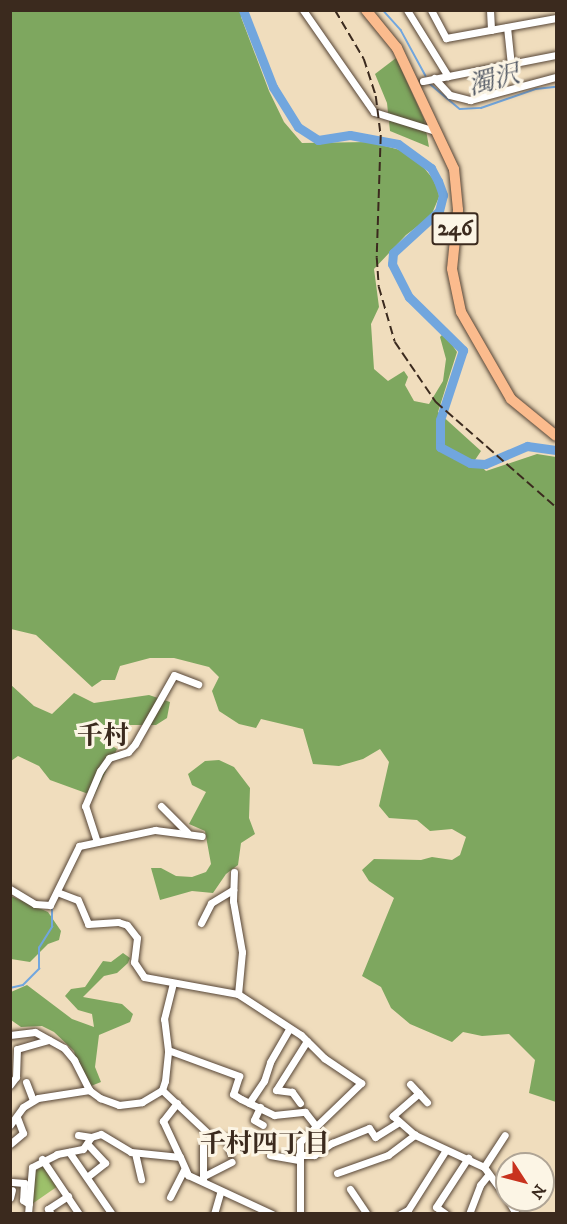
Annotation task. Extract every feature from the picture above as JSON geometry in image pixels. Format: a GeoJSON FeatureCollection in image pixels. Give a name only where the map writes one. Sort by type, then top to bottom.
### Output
{"type":"FeatureCollection","features":[{"type":"Feature","properties":{"kind":"highway","name":"246"},"geometry":{"type":"LineString","coordinates":[[366,10],[397,48],[454,169],[458,190],[452,269],[458,304],[511,399],[556,436]]}},
{"type":"Feature","properties":{"kind":"street"},"geometry":{"type":"LineString","coordinates":[[303,10],[374,112],[435,130]]}},
{"type":"Feature","properties":{"kind":"street"},"geometry":{"type":"LineString","coordinates":[[407,10],[448,76]]}},
{"type":"Feature","properties":{"kind":"street"},"geometry":{"type":"LineString","coordinates":[[431,10],[446,38],[556,18]]}},
{"type":"Feature","properties":{"kind":"street"},"geometry":{"type":"LineString","coordinates":[[490,10],[491,30]]}},
{"type":"Feature","properties":{"kind":"street"},"geometry":{"type":"LineString","coordinates":[[543,10],[544,19]]}},
{"type":"Feature","properties":{"kind":"street"},"geometry":{"type":"LineString","coordinates":[[507,27],[511,63]]}},
{"type":"Feature","properties":{"kind":"street"},"geometry":{"type":"LineString","coordinates":[[556,55],[429,79],[450,95],[470,100],[556,77]]}},
{"type":"Feature","properties":{"kind":"street"},"geometry":{"type":"LineString","coordinates":[[97,842],[85,806],[100,771],[109,758],[128,752],[135,744],[174,675],[198,684]]}},
{"type":"Feature","properties":{"kind":"street"},"geometry":{"type":"LineString","coordinates":[[161,806],[187,832]]}},
{"type":"Feature","properties":{"kind":"street"},"geometry":{"type":"LineString","coordinates":[[10,889],[44,906],[52,904],[59,880],[75,850],[97,842],[155,830],[187,832],[202,836]]}},
{"type":"Feature","properties":{"kind":"street"},"geometry":{"type":"LineString","coordinates":[[234,872],[233,890],[242,952],[238,994]]}},
{"type":"Feature","properties":{"kind":"street"},"geometry":{"type":"LineString","coordinates":[[201,923],[211,903],[233,890]]}},
{"type":"Feature","properties":{"kind":"street"},"geometry":{"type":"LineString","coordinates":[[57,892],[78,900],[88,924],[118,922],[127,925],[137,938],[134,962],[137,972],[148,979],[195,984],[238,994],[290,1028],[362,1085],[302,1138],[299,1157],[300,1214]]}},
{"type":"Feature","properties":{"kind":"street"},"geometry":{"type":"LineString","coordinates":[[162,1090],[168,1050],[165,1019],[173,983]]}},
{"type":"Feature","properties":{"kind":"street"},"geometry":{"type":"LineString","coordinates":[[249,1103],[264,1081],[270,1062],[290,1028]]}},
{"type":"Feature","properties":{"kind":"street"},"geometry":{"type":"LineString","coordinates":[[10,1035],[36,1032],[49,1040],[70,1054],[89,1090],[119,1105],[142,1102],[162,1090]]}},
{"type":"Feature","properties":{"kind":"street"},"geometry":{"type":"LineString","coordinates":[[10,1085],[16,1077],[15,1050],[49,1040]]}},
{"type":"Feature","properties":{"kind":"street"},"geometry":{"type":"LineString","coordinates":[[300,1104],[292,1092],[276,1090],[307,1041]]}},
{"type":"Feature","properties":{"kind":"street"},"geometry":{"type":"LineString","coordinates":[[168,1050],[239,1076],[233,1094],[249,1103],[274,1115],[304,1112],[315,1125]]}},
{"type":"Feature","properties":{"kind":"street"},"geometry":{"type":"LineString","coordinates":[[26,1082],[33,1100]]}},
{"type":"Feature","properties":{"kind":"street"},"geometry":{"type":"LineString","coordinates":[[410,1084],[427,1102]]}},
{"type":"Feature","properties":{"kind":"street"},"geometry":{"type":"LineString","coordinates":[[10,1125],[23,1107],[33,1100],[89,1090]]}},
{"type":"Feature","properties":{"kind":"street"},"geometry":{"type":"LineString","coordinates":[[162,1090],[210,1135],[238,1142]]}},
{"type":"Feature","properties":{"kind":"street"},"geometry":{"type":"LineString","coordinates":[[419,1093],[393,1116],[415,1135],[484,1167],[495,1183]]}},
{"type":"Feature","properties":{"kind":"street"},"geometry":{"type":"LineString","coordinates":[[170,1197],[184,1170],[163,1121],[177,1103]]}},
{"type":"Feature","properties":{"kind":"street"},"geometry":{"type":"LineString","coordinates":[[260,1107],[254,1120],[260,1126]]}},
{"type":"Feature","properties":{"kind":"street"},"geometry":{"type":"LineString","coordinates":[[10,1144],[23,1133],[17,1118]]}},
{"type":"Feature","properties":{"kind":"street"},"geometry":{"type":"LineString","coordinates":[[270,1155],[299,1157],[314,1155],[332,1143],[369,1128],[375,1137],[399,1122]]}},
{"type":"Feature","properties":{"kind":"street"},"geometry":{"type":"LineString","coordinates":[[78,1136],[91,1137],[102,1134],[135,1153],[180,1157]]}},
{"type":"Feature","properties":{"kind":"street"},"geometry":{"type":"LineString","coordinates":[[337,1173],[381,1158],[415,1135]]}},
{"type":"Feature","properties":{"kind":"street"},"geometry":{"type":"LineString","coordinates":[[484,1167],[505,1135]]}},
{"type":"Feature","properties":{"kind":"street"},"geometry":{"type":"LineString","coordinates":[[28,1214],[30,1171],[42,1160],[87,1144],[91,1137]]}},
{"type":"Feature","properties":{"kind":"street"},"geometry":{"type":"LineString","coordinates":[[228,1138],[230,1153]]}},
{"type":"Feature","properties":{"kind":"street"},"geometry":{"type":"LineString","coordinates":[[87,1144],[105,1163],[87,1177]]}},
{"type":"Feature","properties":{"kind":"street"},"geometry":{"type":"LineString","coordinates":[[203,1145],[204,1178]]}},
{"type":"Feature","properties":{"kind":"street"},"geometry":{"type":"LineString","coordinates":[[400,1214],[408,1210],[446,1150]]}},
{"type":"Feature","properties":{"kind":"street"},"geometry":{"type":"LineString","coordinates":[[69,1152],[109,1212]]}},
{"type":"Feature","properties":{"kind":"street"},"geometry":{"type":"LineString","coordinates":[[135,1153],[141,1179]]}},
{"type":"Feature","properties":{"kind":"street"},"geometry":{"type":"LineString","coordinates":[[203,1157],[212,1157]]}},
{"type":"Feature","properties":{"kind":"street"},"geometry":{"type":"LineString","coordinates":[[446,1214],[436,1206],[468,1158]]}},
{"type":"Feature","properties":{"kind":"street"},"geometry":{"type":"LineString","coordinates":[[42,1160],[80,1214]]}},
{"type":"Feature","properties":{"kind":"street"},"geometry":{"type":"LineString","coordinates":[[204,1178],[232,1162]]}},
{"type":"Feature","properties":{"kind":"street"},"geometry":{"type":"LineString","coordinates":[[184,1170],[204,1178],[220,1193],[272,1214]]}},
{"type":"Feature","properties":{"kind":"street"},"geometry":{"type":"LineString","coordinates":[[469,1214],[480,1185],[489,1174]]}},
{"type":"Feature","properties":{"kind":"street"},"geometry":{"type":"LineString","coordinates":[[10,1198],[12,1186],[24,1183],[23,1200],[28,1204]]}},
{"type":"Feature","properties":{"kind":"street"},"geometry":{"type":"LineString","coordinates":[[350,1189],[367,1214]]}},
{"type":"Feature","properties":{"kind":"street"},"geometry":{"type":"LineString","coordinates":[[214,1214],[220,1193]]}},
{"type":"Feature","properties":{"kind":"street"},"geometry":{"type":"LineString","coordinates":[[51,1214],[48,1209],[68,1196]]}},
{"type":"Feature","properties":{"kind":"green space"},"geometry":{"type":"Polygon","coordinates":[[[11,10],[245,11],[241,17],[269,91],[284,122],[302,143],[370,142],[400,150],[420,163],[438,185],[439,197],[431,216],[406,235],[374,269],[379,307],[371,324],[374,369],[388,381],[404,371],[408,377],[405,385],[414,401],[429,404],[443,381],[446,359],[440,337],[444,333],[457,352],[438,412],[481,451],[475,460],[486,471],[537,454],[556,457],[556,1102],[529,1093],[535,1060],[509,1034],[482,1036],[463,1032],[452,1042],[410,1024],[391,1008],[381,987],[362,976],[394,898],[369,881],[362,870],[374,859],[421,860],[432,857],[452,860],[460,855],[466,837],[452,829],[430,831],[417,820],[389,818],[379,806],[389,762],[380,749],[363,759],[339,766],[313,764],[303,729],[261,719],[256,728],[239,724],[219,711],[212,691],[219,677],[209,667],[174,658],[150,658],[120,666],[115,680],[102,680],[92,687],[36,635],[11,629],[11,10]]]}},
{"type":"Feature","properties":{"kind":"green space"},"geometry":{"type":"Polygon","coordinates":[[[396,58],[424,119],[429,147],[390,131],[387,103],[375,74],[396,58]]]}},
{"type":"Feature","properties":{"kind":"green space"},"geometry":{"type":"Polygon","coordinates":[[[10,684],[34,706],[52,714],[74,693],[94,703],[149,695],[170,702],[167,718],[156,725],[95,725],[87,729],[117,749],[94,796],[50,780],[39,766],[18,756],[11,761],[10,684]]]}},
{"type":"Feature","properties":{"kind":"green space"},"geometry":{"type":"Polygon","coordinates":[[[219,760],[234,767],[250,788],[249,818],[255,834],[241,843],[238,865],[226,874],[213,893],[192,891],[160,900],[151,868],[161,868],[176,876],[192,877],[206,872],[211,864],[205,831],[189,824],[206,792],[192,785],[188,774],[205,761],[219,760]]]}},
{"type":"Feature","properties":{"kind":"green space"},"geometry":{"type":"Polygon","coordinates":[[[11,896],[48,912],[61,931],[59,940],[48,944],[30,962],[11,959],[11,896]]]}},
{"type":"Feature","properties":{"kind":"green space"},"geometry":{"type":"Polygon","coordinates":[[[123,953],[130,958],[128,963],[117,973],[104,976],[83,997],[122,1004],[133,1014],[130,1022],[99,1035],[95,1067],[101,1082],[91,1086],[80,1075],[74,1051],[54,1032],[42,1026],[21,1027],[11,1020],[11,992],[27,985],[72,1019],[94,1027],[92,1014],[78,1010],[65,996],[71,989],[85,987],[103,961],[111,962],[123,953]]]}},
{"type":"Feature","properties":{"kind":"green space"},"geometry":{"type":"Polygon","coordinates":[[[44,1165],[58,1186],[32,1204],[34,1172],[44,1165]]]}},
{"type":"Feature","properties":{"kind":"waterway"},"geometry":{"type":"LineString","coordinates":[[243,10],[273,87],[298,127],[318,140],[350,135],[398,144],[431,168],[438,181],[443,195],[439,211],[393,253],[392,264],[409,297],[463,350],[440,420],[440,447],[470,463],[485,464],[527,446],[556,450]]}},
{"type":"Feature","properties":{"kind":"waterway","name":"濁沢"},"geometry":{"type":"LineString","coordinates":[[383,10],[401,30],[426,76]]}},
{"type":"Feature","properties":{"kind":"waterway","name":"濁沢"},"geometry":{"type":"LineString","coordinates":[[429,83],[460,109],[481,108],[536,89],[556,87]]}},
{"type":"Feature","properties":{"kind":"waterway"},"geometry":{"type":"LineString","coordinates":[[10,988],[23,985],[39,969],[39,948],[52,927],[52,908]]}},
{"type":"Feature","properties":{"kind":"railway"},"geometry":{"type":"LineString","coordinates":[[335,10],[364,59],[376,96],[381,135],[377,258],[379,287],[395,342],[436,402],[556,507]]}},
{"type":"Feature","properties":{"kind":"district","name":"千村"},"geometry":{"type":"Point","coordinates":[103,737]}},
{"type":"Feature","properties":{"kind":"district","name":"千村四丁目"},"geometry":{"type":"Point","coordinates":[265,1145]}}]}
